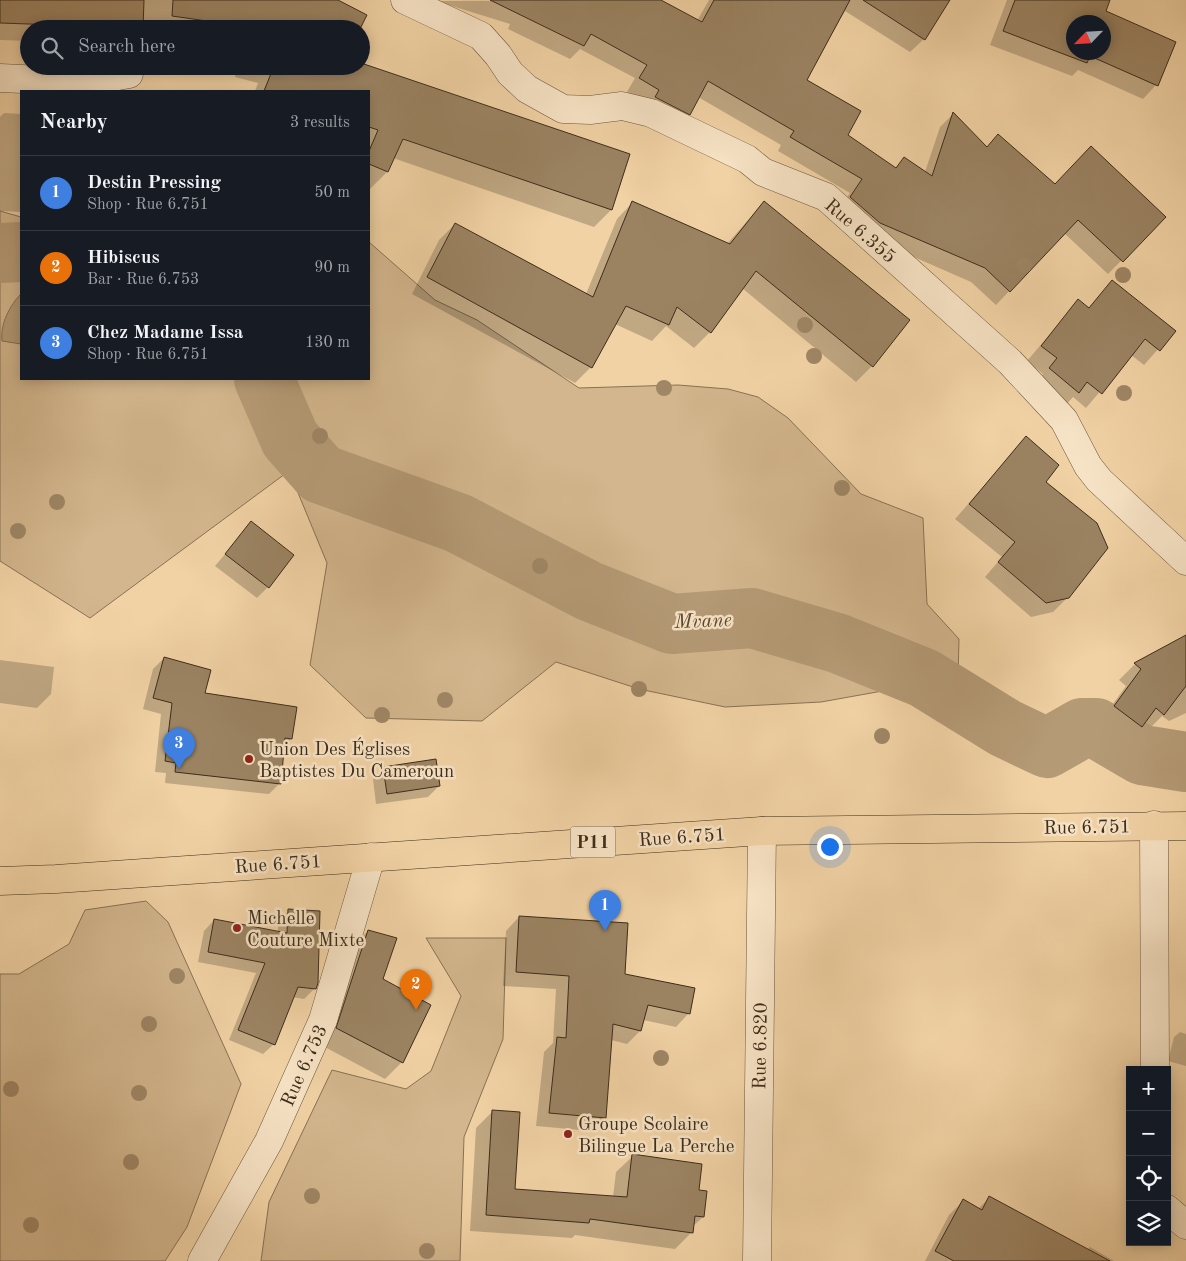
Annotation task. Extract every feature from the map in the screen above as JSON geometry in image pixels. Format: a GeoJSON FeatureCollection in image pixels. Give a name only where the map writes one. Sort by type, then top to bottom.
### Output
{"type":"FeatureCollection","features":[{"type":"Feature","properties":{"kind":"main road","name":"Rue 6.751"},"geometry":{"type":"LineString","coordinates":[[0,881],[56,880],[762,831],[1186,826]]}},
{"type":"Feature","properties":{"kind":"street","name":"Rue 6.355"},"geometry":{"type":"LineString","coordinates":[[405,0],[481,36],[498,55],[510,73],[527,89],[563,109],[590,110],[622,106],[651,112],[747,159],[763,172],[826,197],[1010,362],[1064,420],[1088,466],[1099,480],[1186,561]]}},
{"type":"Feature","properties":{"kind":"street"},"geometry":{"type":"LineString","coordinates":[[0,78],[86,82],[124,75]]}},
{"type":"Feature","properties":{"kind":"street"},"geometry":{"type":"LineString","coordinates":[[1154,825],[1155,1066]]}},
{"type":"Feature","properties":{"kind":"street","name":"Rue 6.820"},"geometry":{"type":"LineString","coordinates":[[757,1261],[762,831]]}},
{"type":"Feature","properties":{"kind":"street","name":"Rue 6.753"},"geometry":{"type":"LineString","coordinates":[[202,1261],[270,1141],[323,1020],[371,857]]}},
{"type":"Feature","properties":{"kind":"street"},"geometry":{"type":"LineString","coordinates":[[1171,1212],[1186,1225]]}},
{"type":"Feature","properties":{"kind":"shaded area"},"geometry":{"type":"Polygon","coordinates":[[[0,211],[20,217],[20,380],[370,380],[370,243],[435,300],[477,320],[579,388],[678,385],[728,389],[758,397],[788,418],[861,494],[923,518],[927,604],[959,639],[957,717],[926,696],[888,690],[821,702],[725,707],[639,689],[556,662],[482,721],[366,718],[310,665],[327,563],[289,471],[90,618],[0,561],[0,211]]]}},
{"type":"Feature","properties":{"kind":"shaded area"},"geometry":{"type":"Polygon","coordinates":[[[20,295],[20,344],[2,341],[4,322],[13,304],[20,295]]]}},
{"type":"Feature","properties":{"kind":"shaded area"},"geometry":{"type":"Polygon","coordinates":[[[146,901],[168,922],[241,1084],[187,1227],[165,1261],[0,1261],[0,974],[19,974],[69,944],[85,910],[146,901]]]}},
{"type":"Feature","properties":{"kind":"shaded area"},"geometry":{"type":"Polygon","coordinates":[[[426,938],[506,938],[503,1039],[464,1137],[460,1261],[261,1261],[269,1202],[332,1070],[406,1089],[431,1071],[461,996],[426,938]]]}},
{"type":"Feature","properties":{"kind":"building"},"geometry":{"type":"Polygon","coordinates":[[[0,0],[144,0],[143,20],[20,20],[20,24],[0,23],[0,0]]]}},
{"type":"Feature","properties":{"kind":"building"},"geometry":{"type":"Polygon","coordinates":[[[173,0],[338,0],[367,15],[364,20],[200,20],[172,16],[173,0]]]}},
{"type":"Feature","properties":{"kind":"building"},"geometry":{"type":"Polygon","coordinates":[[[490,0],[661,0],[702,22],[714,0],[850,0],[807,80],[861,111],[848,135],[896,168],[904,157],[932,176],[953,112],[987,147],[998,134],[1055,184],[1091,146],[1166,217],[1123,262],[1078,220],[1010,292],[985,268],[880,223],[850,197],[862,179],[790,137],[794,131],[708,81],[690,115],[655,97],[659,90],[639,78],[647,65],[591,34],[584,46],[490,0]]]}},
{"type":"Feature","properties":{"kind":"building"},"geometry":{"type":"Polygon","coordinates":[[[863,0],[950,0],[925,40],[863,0]]]}},
{"type":"Feature","properties":{"kind":"building"},"geometry":{"type":"Polygon","coordinates":[[[1015,0],[1110,0],[1106,11],[1176,42],[1158,86],[1099,60],[1111,60],[1111,15],[1066,15],[1066,55],[1003,31],[1015,0]]]}},
{"type":"Feature","properties":{"kind":"building"},"geometry":{"type":"Polygon","coordinates":[[[370,66],[630,154],[612,210],[403,139],[388,172],[370,164],[370,149],[378,130],[370,127],[370,90],[264,90],[270,75],[370,75],[370,66]]]}},
{"type":"Feature","properties":{"kind":"building"},"geometry":{"type":"Polygon","coordinates":[[[632,201],[730,244],[764,201],[910,320],[873,367],[756,271],[711,333],[677,307],[669,325],[626,306],[592,368],[427,277],[455,223],[593,297],[632,201]]]}},
{"type":"Feature","properties":{"kind":"building"},"geometry":{"type":"Polygon","coordinates":[[[1112,280],[1176,331],[1160,351],[1145,339],[1102,394],[1087,382],[1079,393],[1049,368],[1057,358],[1041,346],[1078,299],[1089,308],[1112,280]]]}},
{"type":"Feature","properties":{"kind":"building"},"geometry":{"type":"Polygon","coordinates":[[[1026,436],[1059,465],[1046,482],[1097,523],[1108,548],[1069,598],[1046,603],[998,562],[1015,542],[969,504],[1026,436]]]}},
{"type":"Feature","properties":{"kind":"building"},"geometry":{"type":"Polygon","coordinates":[[[251,521],[294,555],[269,588],[225,554],[251,521]]]}},
{"type":"Feature","properties":{"kind":"building"},"geometry":{"type":"Polygon","coordinates":[[[1186,635],[1186,686],[1164,715],[1156,708],[1142,727],[1114,706],[1141,669],[1134,663],[1186,635]]]}},
{"type":"Feature","properties":{"kind":"building"},"geometry":{"type":"Polygon","coordinates":[[[164,657],[211,670],[205,693],[297,707],[292,739],[285,738],[281,784],[175,772],[176,763],[165,761],[172,703],[153,698],[164,657]]]}},
{"type":"Feature","properties":{"kind":"building"},"geometry":{"type":"Polygon","coordinates":[[[436,759],[440,786],[387,794],[383,767],[436,759]]]}},
{"type":"Feature","properties":{"kind":"building"},"geometry":{"type":"Polygon","coordinates":[[[288,909],[320,911],[318,983],[316,989],[298,987],[275,1045],[238,1030],[265,963],[208,952],[214,919],[287,933],[288,909]]]}},
{"type":"Feature","properties":{"kind":"building"},"geometry":{"type":"Polygon","coordinates":[[[519,916],[628,923],[625,974],[695,988],[690,1014],[648,1005],[641,1031],[613,1024],[606,1118],[549,1113],[557,1037],[566,1038],[569,976],[516,972],[519,916]]]}},
{"type":"Feature","properties":{"kind":"building"},"geometry":{"type":"Polygon","coordinates":[[[368,930],[397,938],[383,979],[431,1005],[403,1063],[336,1028],[368,930]]]}},
{"type":"Feature","properties":{"kind":"building"},"geometry":{"type":"Polygon","coordinates":[[[492,1110],[520,1112],[515,1189],[627,1197],[632,1154],[702,1164],[699,1190],[707,1191],[704,1217],[695,1216],[693,1233],[590,1219],[589,1223],[486,1215],[492,1110]]]}},
{"type":"Feature","properties":{"kind":"building"},"geometry":{"type":"Polygon","coordinates":[[[989,1196],[1110,1261],[954,1261],[935,1251],[963,1199],[982,1210],[989,1196]]]}},
{"type":"Feature","properties":{"kind":"waterway","name":"Mvane"},"geometry":{"type":"LineString","coordinates":[[0,253],[20,252]]}},
{"type":"Feature","properties":{"kind":"waterway","name":"Mvane"},"geometry":{"type":"LineString","coordinates":[[264,380],[290,439],[321,474],[458,523],[589,591],[672,624],[752,618],[837,643],[924,678],[1005,728],[1047,748],[1082,728],[1096,728],[1142,755],[1186,762]]}},
{"type":"Feature","properties":{"kind":"place","name":"Union Des Églises Baptistes Du Cameroun"},"geometry":{"type":"Point","coordinates":[249,759]}},
{"type":"Feature","properties":{"kind":"place","name":"Chez Madame Issa"},"geometry":{"type":"Point","coordinates":[179,769]}},
{"type":"Feature","properties":{"kind":"place","name":"Michelle Couture Mixte"},"geometry":{"type":"Point","coordinates":[237,928]}},
{"type":"Feature","properties":{"kind":"place","name":"Destin Pressing"},"geometry":{"type":"Point","coordinates":[605,931]}},
{"type":"Feature","properties":{"kind":"place","name":"Hibiscus"},"geometry":{"type":"Point","coordinates":[416,1010]}},
{"type":"Feature","properties":{"kind":"place","name":"Groupe Scolaire Bilingue La Perche"},"geometry":{"type":"Point","coordinates":[568,1134]}}]}
